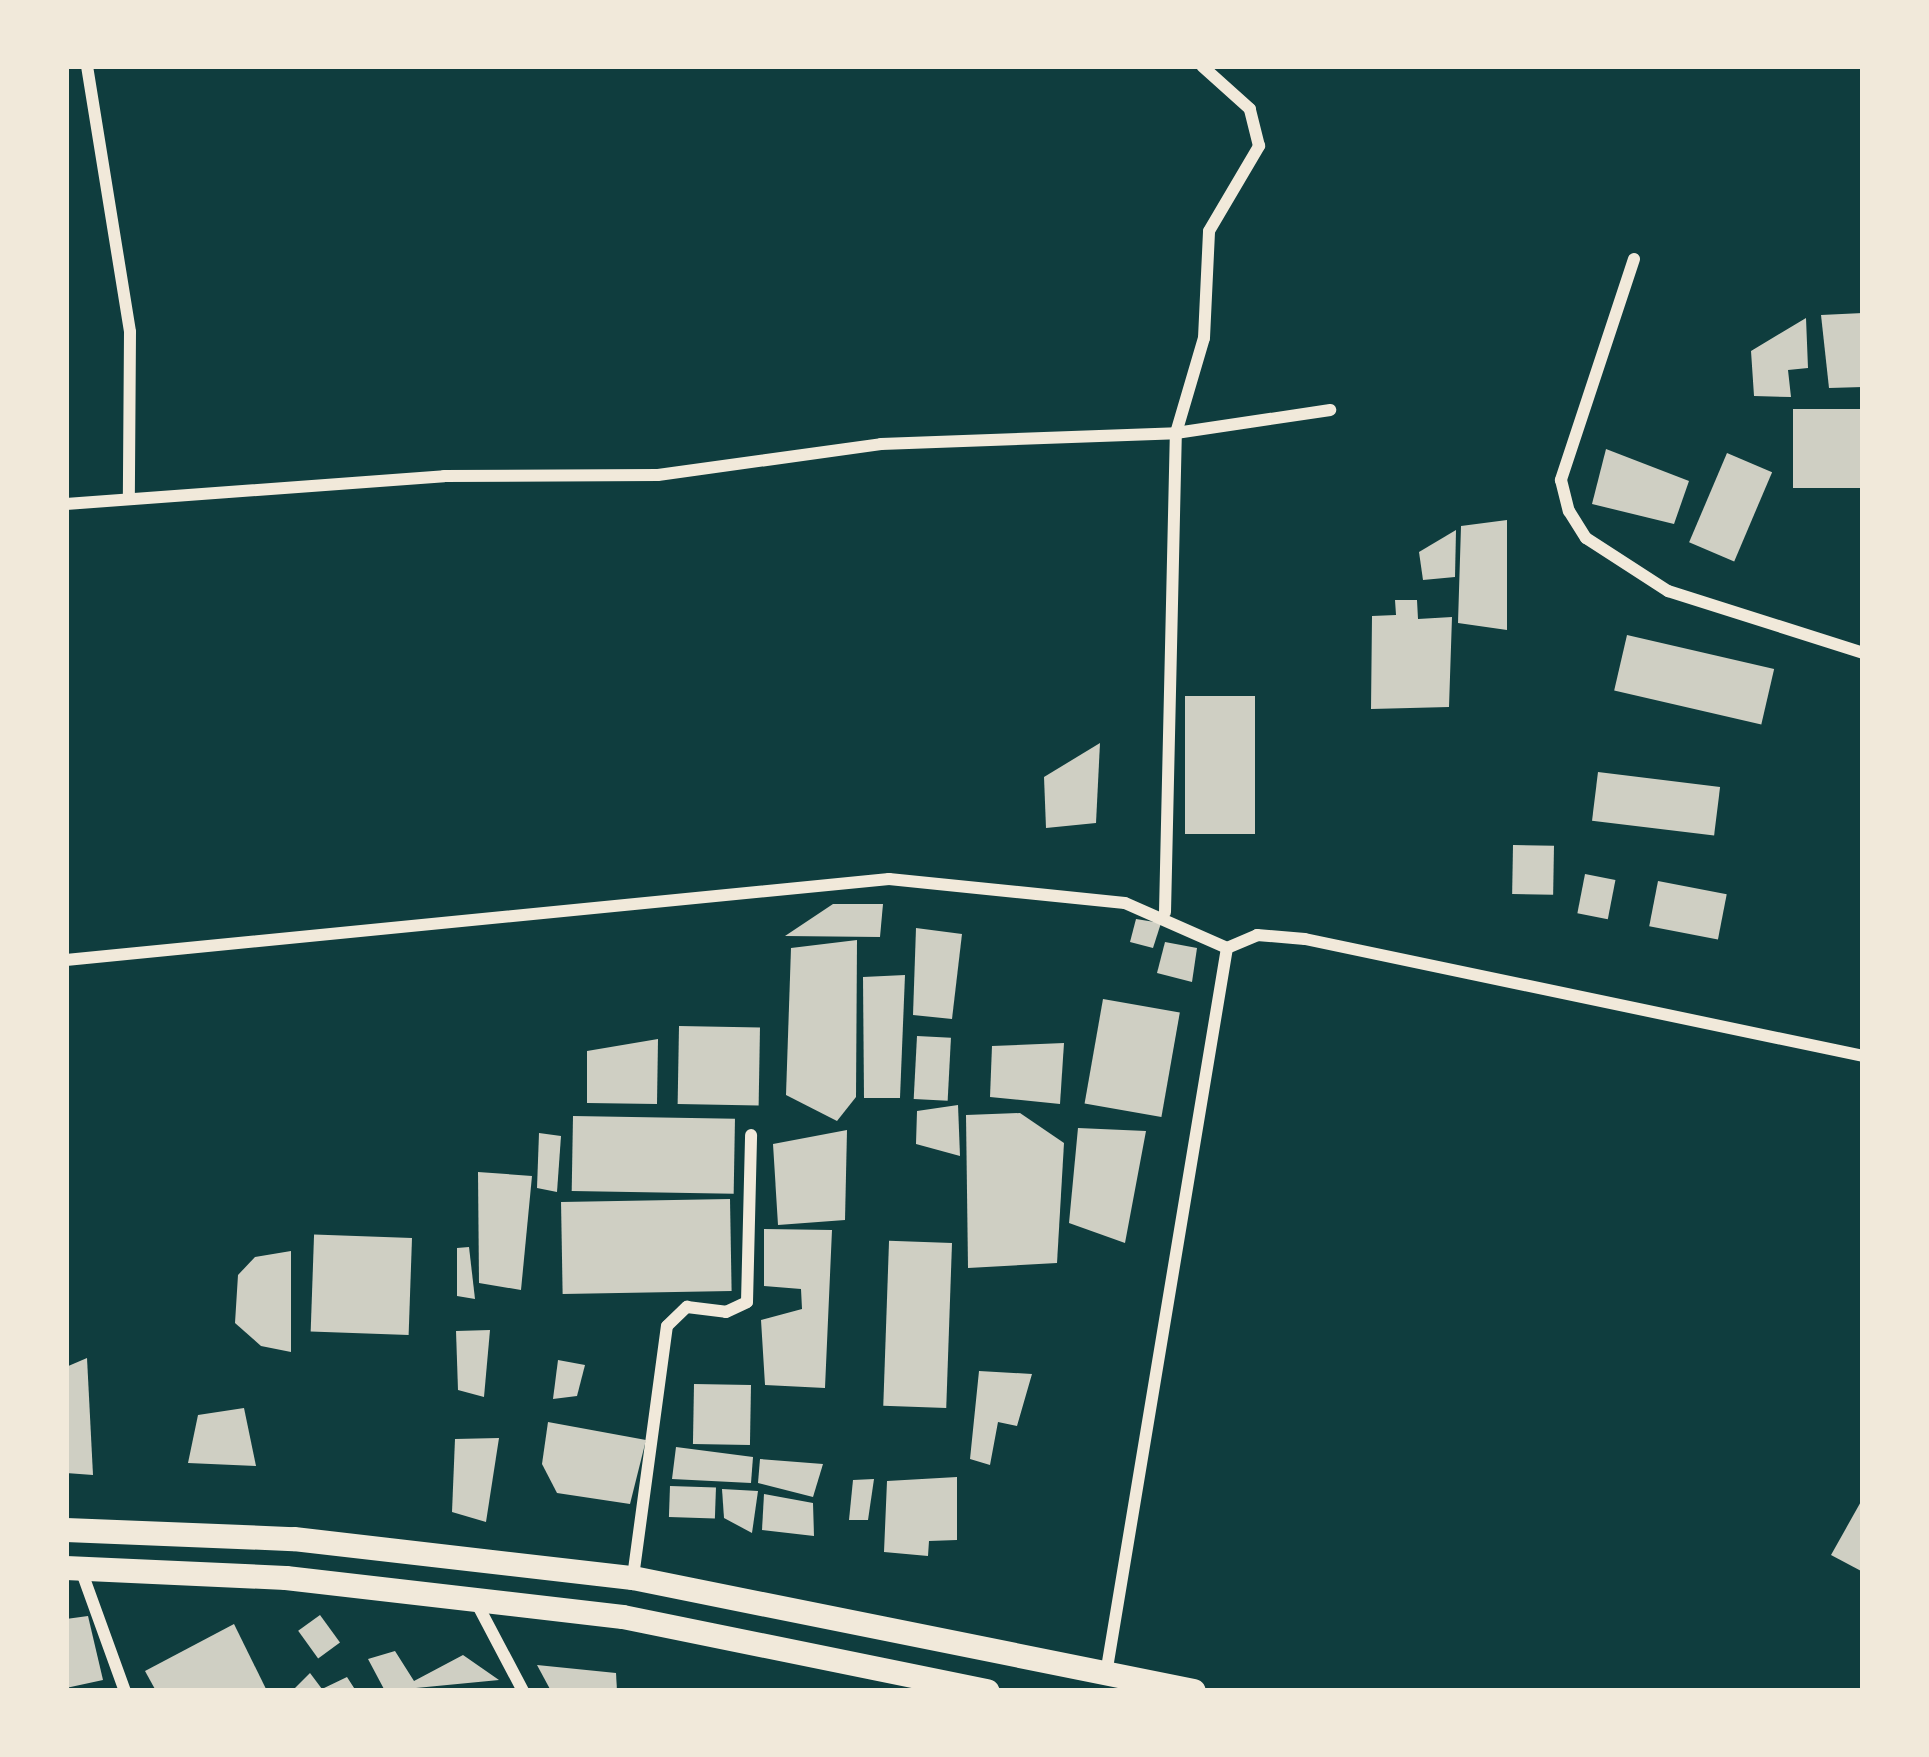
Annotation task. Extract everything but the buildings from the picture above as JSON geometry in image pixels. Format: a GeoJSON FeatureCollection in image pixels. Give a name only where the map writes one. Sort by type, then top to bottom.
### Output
{"type":"FeatureCollection","features":[{"type":"Feature","properties":{"kind":"main road"},"geometry":{"type":"LineString","coordinates":[[66,1530],[294,1539],[633,1578],[1194,1691]]}},
{"type":"Feature","properties":{"kind":"main road"},"geometry":{"type":"LineString","coordinates":[[73,1567],[473,1597],[988,1691]]}},
{"type":"Feature","properties":{"kind":"street"},"geometry":{"type":"LineString","coordinates":[[87,66],[130,332],[129,494]]}},
{"type":"Feature","properties":{"kind":"street"},"geometry":{"type":"LineString","coordinates":[[1165,912],[1176,434],[1204,338],[1209,231],[1259,146],[1250,109],[1202,66]]}},
{"type":"Feature","properties":{"kind":"street"},"geometry":{"type":"LineString","coordinates":[[1634,259],[1561,480],[1569,511],[1604,552],[1668,590],[1863,653]]}},
{"type":"Feature","properties":{"kind":"street"},"geometry":{"type":"LineString","coordinates":[[66,504],[129,494],[658,475],[881,444],[1176,434],[1330,410]]}},
{"type":"Feature","properties":{"kind":"street"},"geometry":{"type":"LineString","coordinates":[[66,960],[889,879],[1165,912],[1227,948]]}},
{"type":"Feature","properties":{"kind":"street"},"geometry":{"type":"LineString","coordinates":[[1227,948],[1258,935],[1305,939],[1863,1056]]}},
{"type":"Feature","properties":{"kind":"street"},"geometry":{"type":"LineString","coordinates":[[1106,1675],[1227,948]]}},
{"type":"Feature","properties":{"kind":"street"},"geometry":{"type":"LineString","coordinates":[[633,1578],[667,1326],[687,1306],[726,1312],[747,1302],[751,1135]]}},
{"type":"Feature","properties":{"kind":"street"},"geometry":{"type":"LineString","coordinates":[[73,1567],[125,1691]]}},
{"type":"Feature","properties":{"kind":"street"},"geometry":{"type":"LineString","coordinates":[[473,1597],[523,1691]]}}]}
